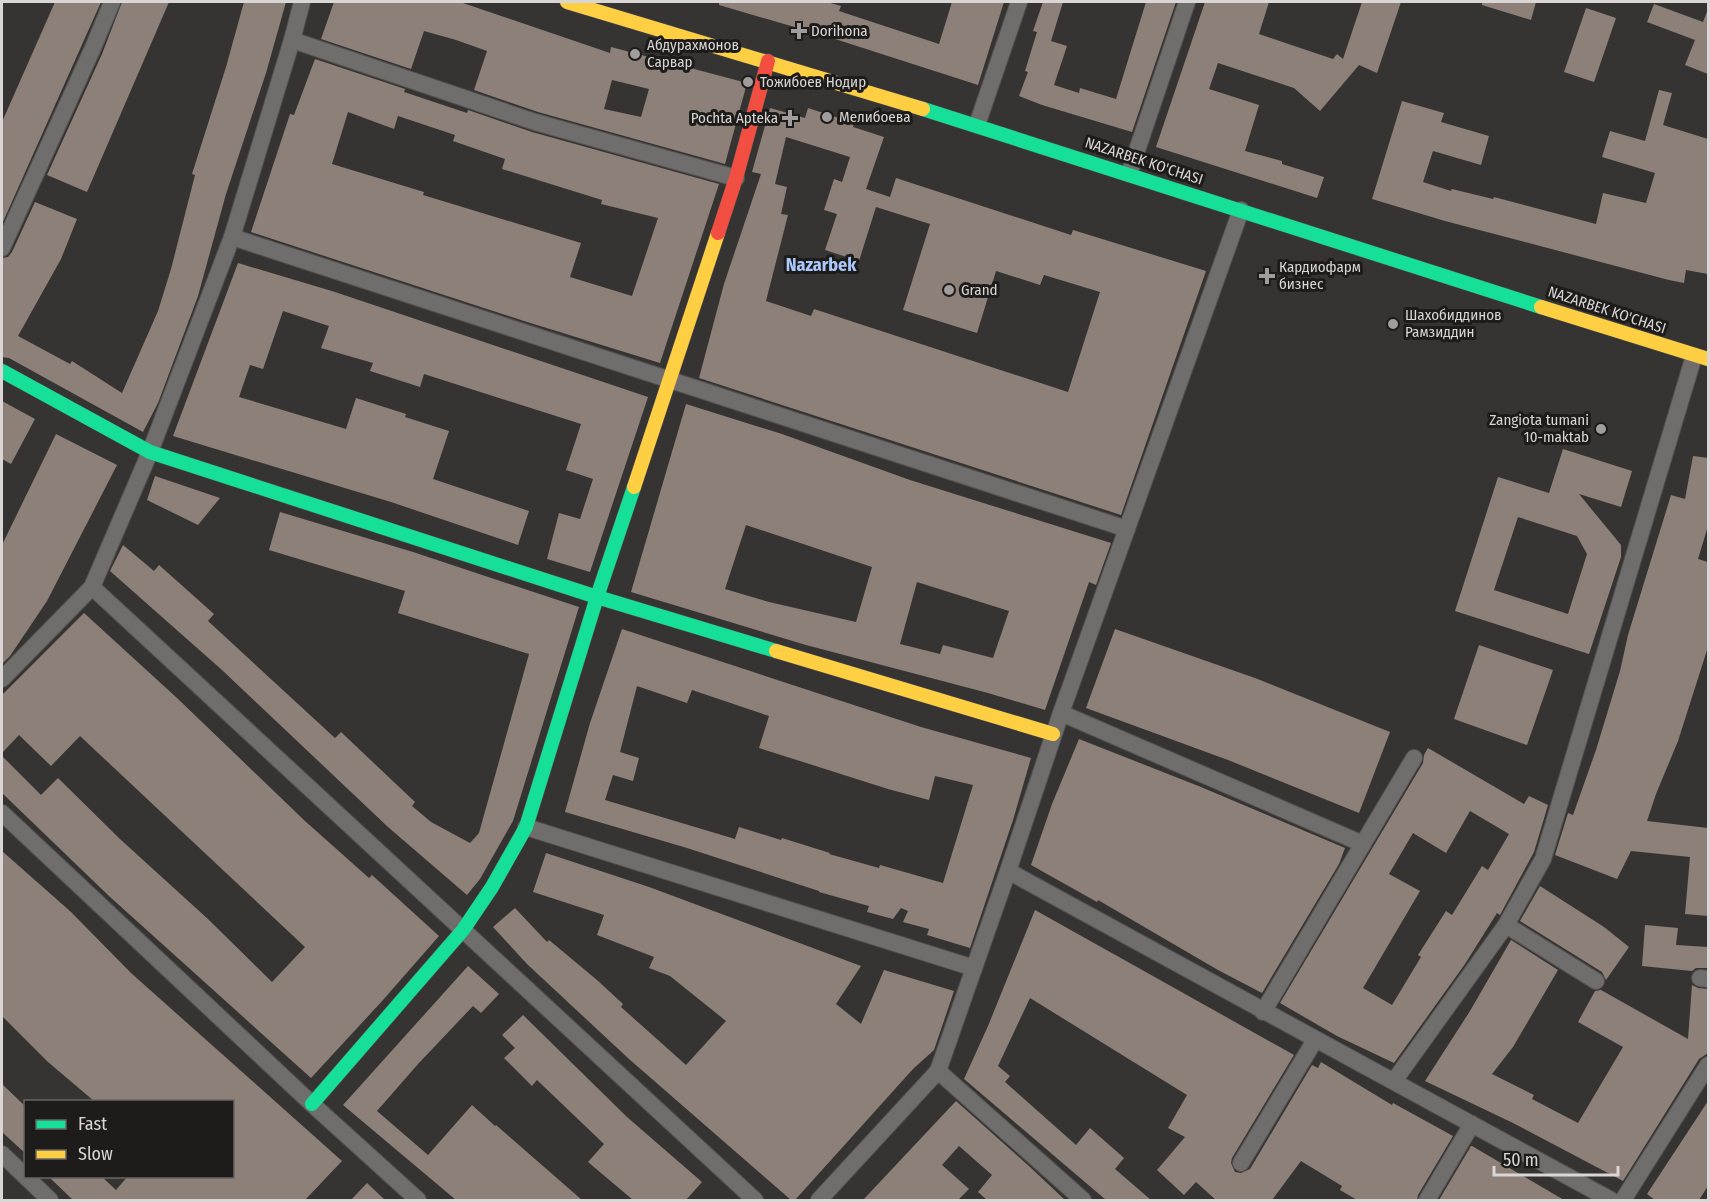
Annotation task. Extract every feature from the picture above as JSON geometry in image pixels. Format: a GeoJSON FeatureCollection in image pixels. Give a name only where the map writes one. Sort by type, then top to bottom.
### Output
{"type":"FeatureCollection","features":[{"type":"Feature","properties":{"kind":"street"},"geometry":{"type":"LineString","coordinates":[[2,248],[112,2]]}},
{"type":"Feature","properties":{"kind":"street"},"geometry":{"type":"LineString","coordinates":[[2,679],[92,587],[150,452],[232,237],[302,2]]}},
{"type":"Feature","properties":{"kind":"street","name":"NAZARBEK KO'CHASI"},"geometry":{"type":"LineString","coordinates":[[567,2],[976,125],[1701,357]]}},
{"type":"Feature","properties":{"kind":"street"},"geometry":{"type":"LineString","coordinates":[[976,125],[1019,2]]}},
{"type":"Feature","properties":{"kind":"street"},"geometry":{"type":"LineString","coordinates":[[1129,174],[1187,2]]}},
{"type":"Feature","properties":{"kind":"street"},"geometry":{"type":"LineString","coordinates":[[292,40],[534,122],[736,178]]}},
{"type":"Feature","properties":{"kind":"street"},"geometry":{"type":"LineString","coordinates":[[312,1104],[463,930],[492,887],[526,827],[597,597],[736,178],[768,61]]}},
{"type":"Feature","properties":{"kind":"street"},"geometry":{"type":"LineString","coordinates":[[819,1200],[938,1071],[1053,734],[1241,210]]}},
{"type":"Feature","properties":{"kind":"street"},"geometry":{"type":"LineString","coordinates":[[232,237],[670,378],[1127,529]]}},
{"type":"Feature","properties":{"kind":"street"},"geometry":{"type":"LineString","coordinates":[[1394,1082],[1506,924],[1543,859],[1701,357]]}},
{"type":"Feature","properties":{"kind":"street"},"geometry":{"type":"LineString","coordinates":[[2,371],[150,452],[597,597],[1053,734]]}},
{"type":"Feature","properties":{"kind":"street"},"geometry":{"type":"LineString","coordinates":[[92,587],[755,1200]]}},
{"type":"Feature","properties":{"kind":"street"},"geometry":{"type":"LineString","coordinates":[[1061,713],[1363,844]]}},
{"type":"Feature","properties":{"kind":"street"},"geometry":{"type":"LineString","coordinates":[[1263,1012],[1414,758]]}},
{"type":"Feature","properties":{"kind":"street"},"geometry":{"type":"LineString","coordinates":[[2,813],[312,1104],[418,1200]]}},
{"type":"Feature","properties":{"kind":"street"},"geometry":{"type":"LineString","coordinates":[[526,827],[974,968]]}},
{"type":"Feature","properties":{"kind":"street"},"geometry":{"type":"LineString","coordinates":[[1008,870],[1263,1012],[1611,1200]]}},
{"type":"Feature","properties":{"kind":"street"},"geometry":{"type":"LineString","coordinates":[[1506,924],[1596,981]]}},
{"type":"Feature","properties":{"kind":"street"},"geometry":{"type":"LineString","coordinates":[[1241,1163],[1315,1040]]}},
{"type":"Feature","properties":{"kind":"street"},"geometry":{"type":"LineString","coordinates":[[1623,1200],[1708,1065]]}},
{"type":"Feature","properties":{"kind":"street"},"geometry":{"type":"LineString","coordinates":[[938,1071],[1083,1200]]}},
{"type":"Feature","properties":{"kind":"street"},"geometry":{"type":"LineString","coordinates":[[1427,1200],[1472,1124]]}},
{"type":"Feature","properties":{"kind":"street"},"geometry":{"type":"LineString","coordinates":[[2,1154],[24,1175]]}},
{"type":"Feature","properties":{"kind":"street"},"geometry":{"type":"LineString","coordinates":[[27,1178],[50,1200]]}},
{"type":"Feature","properties":{"kind":"building"},"geometry":{"type":"Polygon","coordinates":[[[55,2],[101,2],[2,224],[2,122],[55,2]]]}},
{"type":"Feature","properties":{"kind":"building"},"geometry":{"type":"Polygon","coordinates":[[[122,2],[169,2],[87,192],[47,175],[102,54],[122,2]]]}},
{"type":"Feature","properties":{"kind":"building"},"geometry":{"type":"Polygon","coordinates":[[[244,2],[286,2],[266,73],[226,194],[198,296],[158,403],[143,432],[9,358],[2,357],[2,258],[8,257],[12,252],[35,202],[77,219],[61,259],[18,336],[70,364],[72,361],[122,393],[158,311],[195,175],[192,174],[244,2]]]}},
{"type":"Feature","properties":{"kind":"building"},"geometry":{"type":"Polygon","coordinates":[[[334,2],[460,2],[610,53],[611,47],[747,83],[725,164],[538,112],[474,90],[487,51],[456,40],[424,31],[411,69],[321,39],[334,2]],[[612,80],[604,109],[641,117],[649,89],[612,80]]]}},
{"type":"Feature","properties":{"kind":"building"},"geometry":{"type":"Polygon","coordinates":[[[719,2],[827,2],[841,6],[839,11],[939,44],[952,2],[1004,2],[978,85],[832,38],[719,5],[719,2]]]}},
{"type":"Feature","properties":{"kind":"building"},"geometry":{"type":"Polygon","coordinates":[[[1043,2],[1063,2],[1051,41],[1067,46],[1054,85],[1079,93],[1080,88],[1116,99],[1146,2],[1176,2],[1132,132],[1019,96],[1028,72],[1025,71],[1037,32],[1033,31],[1043,2]]]}},
{"type":"Feature","properties":{"kind":"building"},"geometry":{"type":"Polygon","coordinates":[[[1205,2],[1269,2],[1259,34],[1333,59],[1337,54],[1343,59],[1362,2],[1401,2],[1377,73],[1359,65],[1320,111],[1294,88],[1218,63],[1209,89],[1259,105],[1245,151],[1282,161],[1282,164],[1324,177],[1317,198],[1156,147],[1205,2]]]}},
{"type":"Feature","properties":{"kind":"building"},"geometry":{"type":"Polygon","coordinates":[[[1482,2],[1536,2],[1531,20],[1482,5],[1482,2]]]}},
{"type":"Feature","properties":{"kind":"building"},"geometry":{"type":"Polygon","coordinates":[[[1654,4],[1703,22],[1708,9],[1708,74],[1685,65],[1695,40],[1647,22],[1654,4]]]}},
{"type":"Feature","properties":{"kind":"building"},"geometry":{"type":"Polygon","coordinates":[[[1586,8],[1616,18],[1594,82],[1564,72],[1586,8]]]}},
{"type":"Feature","properties":{"kind":"building"},"geometry":{"type":"Polygon","coordinates":[[[315,59],[405,89],[404,92],[467,113],[468,110],[532,132],[719,184],[660,363],[251,232],[290,114],[294,115],[315,59]],[[348,112],[332,164],[424,192],[423,195],[581,243],[570,277],[632,296],[658,218],[601,204],[602,200],[502,169],[505,159],[453,141],[455,135],[398,116],[394,129],[348,112]]]}},
{"type":"Feature","properties":{"kind":"building"},"geometry":{"type":"Polygon","coordinates":[[[1659,90],[1672,93],[1663,125],[1708,139],[1708,274],[1686,270],[1684,283],[1669,280],[1445,221],[1372,199],[1402,101],[1444,113],[1441,122],[1489,136],[1481,165],[1433,151],[1423,182],[1451,191],[1452,189],[1493,199],[1494,197],[1596,224],[1603,193],[1646,203],[1655,173],[1602,157],[1610,131],[1645,141],[1659,90]]]}},
{"type":"Feature","properties":{"kind":"building"},"geometry":{"type":"Polygon","coordinates":[[[770,108],[805,118],[808,108],[854,123],[853,127],[884,137],[866,189],[890,197],[896,178],[1071,235],[1073,230],[1206,271],[1121,515],[699,378],[724,284],[761,174],[752,172],[770,108]],[[786,137],[775,184],[787,187],[781,214],[788,215],[766,301],[811,316],[814,309],[1068,392],[1100,292],[1044,275],[1040,285],[996,271],[977,333],[903,310],[930,224],[876,207],[859,261],[825,250],[837,214],[824,210],[834,179],[842,182],[850,157],[786,137]]]}},
{"type":"Feature","properties":{"kind":"building"},"geometry":{"type":"Polygon","coordinates":[[[238,263],[335,292],[648,397],[590,572],[547,559],[559,513],[580,519],[593,479],[566,470],[581,424],[424,374],[420,387],[370,371],[373,363],[321,348],[329,326],[283,311],[263,369],[250,365],[239,397],[346,429],[356,398],[449,431],[433,479],[529,511],[518,545],[391,502],[173,436],[238,263]]]}},
{"type":"Feature","properties":{"kind":"building"},"geometry":{"type":"Polygon","coordinates":[[[2,401],[35,419],[11,464],[2,459],[2,401]]]}},
{"type":"Feature","properties":{"kind":"building"},"geometry":{"type":"Polygon","coordinates":[[[686,404],[782,434],[910,480],[1111,543],[1096,585],[1089,582],[1045,710],[806,645],[631,592],[686,404]],[[746,525],[725,589],[769,602],[856,622],[872,567],[746,525]],[[917,582],[900,644],[940,654],[943,645],[993,658],[1009,611],[917,582]]]}},
{"type":"Feature","properties":{"kind":"building"},"geometry":{"type":"Polygon","coordinates":[[[56,434],[117,465],[47,601],[10,656],[2,664],[2,545],[56,434]]]}},
{"type":"Feature","properties":{"kind":"building"},"geometry":{"type":"Polygon","coordinates":[[[1563,449],[1632,471],[1621,507],[1579,494],[1621,545],[1621,557],[1589,654],[1455,611],[1498,477],[1549,493],[1563,449]],[[1518,517],[1494,590],[1568,614],[1587,554],[1577,536],[1518,517]]]}},
{"type":"Feature","properties":{"kind":"building"},"geometry":{"type":"Polygon","coordinates":[[[1693,456],[1708,458],[1708,526],[1698,559],[1708,562],[1708,647],[1678,741],[1647,821],[1708,828],[1708,916],[1685,914],[1690,857],[1631,851],[1617,879],[1555,855],[1568,813],[1573,815],[1596,750],[1671,495],[1685,499],[1693,456]]]}},
{"type":"Feature","properties":{"kind":"building"},"geometry":{"type":"Polygon","coordinates":[[[155,476],[220,498],[198,525],[147,500],[155,476]]]}},
{"type":"Feature","properties":{"kind":"building"},"geometry":{"type":"Polygon","coordinates":[[[280,512],[413,552],[579,607],[513,821],[480,879],[467,895],[388,827],[222,670],[110,571],[123,545],[154,571],[159,565],[214,614],[208,621],[335,738],[341,732],[415,802],[412,806],[431,822],[470,843],[479,833],[529,654],[398,613],[405,591],[269,550],[280,512]]]}},
{"type":"Feature","properties":{"kind":"building"},"geometry":{"type":"Polygon","coordinates":[[[84,613],[177,698],[305,821],[369,878],[372,875],[439,936],[311,1078],[109,896],[2,793],[2,756],[41,795],[58,778],[272,982],[305,947],[80,736],[51,766],[19,735],[2,753],[2,695],[84,613]]]}},
{"type":"Feature","properties":{"kind":"building"},"geometry":{"type":"Polygon","coordinates":[[[622,629],[921,727],[1031,758],[1013,820],[970,948],[927,935],[929,929],[903,922],[908,911],[901,908],[893,919],[867,912],[869,906],[565,812],[590,723],[622,629]],[[637,686],[620,752],[639,758],[633,781],[613,775],[605,800],[735,839],[739,827],[879,868],[880,865],[943,883],[973,785],[935,776],[929,800],[888,789],[759,748],[769,716],[692,690],[687,703],[637,686]]]}},
{"type":"Feature","properties":{"kind":"building"},"geometry":{"type":"Polygon","coordinates":[[[1115,629],[1255,678],[1390,732],[1359,813],[1228,760],[1086,708],[1115,629]]]}},
{"type":"Feature","properties":{"kind":"building"},"geometry":{"type":"Polygon","coordinates":[[[1479,645],[1553,670],[1527,745],[1454,719],[1479,645]]]}},
{"type":"Feature","properties":{"kind":"building"},"geometry":{"type":"Polygon","coordinates":[[[1079,739],[1201,787],[1345,848],[1339,864],[1262,993],[1098,900],[1097,902],[1031,865],[1052,804],[1079,739]]]}},
{"type":"Feature","properties":{"kind":"building"},"geometry":{"type":"Polygon","coordinates":[[[1428,748],[1524,804],[1529,796],[1548,805],[1534,852],[1500,915],[1497,913],[1465,964],[1394,1063],[1337,1036],[1280,1003],[1423,763],[1428,748]],[[1470,811],[1446,853],[1413,833],[1389,874],[1420,891],[1363,988],[1392,1005],[1421,957],[1418,955],[1446,911],[1452,915],[1482,866],[1488,870],[1509,834],[1470,811]]]}},
{"type":"Feature","properties":{"kind":"building"},"geometry":{"type":"Polygon","coordinates":[[[2,851],[71,912],[131,973],[342,1161],[305,1200],[73,1200],[50,1178],[103,1178],[116,1190],[126,1178],[234,1178],[234,1100],[93,1100],[48,1062],[2,1016],[2,851]]]}},
{"type":"Feature","properties":{"kind":"building"},"geometry":{"type":"Polygon","coordinates":[[[546,853],[649,887],[861,966],[836,1004],[861,1024],[884,970],[954,991],[934,1050],[913,1069],[795,1200],[791,1200],[629,1059],[527,964],[493,927],[515,908],[547,942],[549,940],[597,980],[623,1004],[621,1007],[686,1065],[726,1021],[670,976],[649,968],[654,957],[597,935],[604,915],[533,892],[546,853]]]}},
{"type":"Feature","properties":{"kind":"building"},"geometry":{"type":"Polygon","coordinates":[[[1540,886],[1604,927],[1629,947],[1606,980],[1602,972],[1520,921],[1540,886]]]}},
{"type":"Feature","properties":{"kind":"building"},"geometry":{"type":"Polygon","coordinates":[[[1035,910],[1294,1055],[1232,1158],[1231,1163],[1235,1172],[1241,1173],[1250,1169],[1312,1065],[1318,1068],[1321,1062],[1392,1105],[1393,1103],[1453,1136],[1417,1200],[1357,1200],[1340,1190],[1342,1186],[1301,1161],[1272,1200],[1216,1200],[1196,1182],[1184,1195],[1157,1170],[1185,1137],[1168,1128],[1187,1095],[1030,998],[998,1066],[1010,1076],[1005,1082],[1076,1145],[1090,1128],[1124,1158],[1115,1169],[1151,1200],[1106,1200],[964,1079],[1035,910]]]}},
{"type":"Feature","properties":{"kind":"building"},"geometry":{"type":"Polygon","coordinates":[[[1645,925],[1678,928],[1676,945],[1708,947],[1708,968],[1696,968],[1692,971],[1642,966],[1645,925]]]}},
{"type":"Feature","properties":{"kind":"building"},"geometry":{"type":"Polygon","coordinates":[[[1511,940],[1558,970],[1513,1047],[1492,1074],[1534,1095],[1532,1099],[1578,1123],[1623,1047],[1578,1022],[1595,991],[1601,990],[1688,1039],[1692,985],[1708,989],[1708,1053],[1699,1059],[1623,1181],[1513,1123],[1425,1081],[1470,1011],[1511,940]]]}},
{"type":"Feature","properties":{"kind":"building"},"geometry":{"type":"Polygon","coordinates":[[[468,966],[499,994],[481,1013],[473,1006],[377,1111],[428,1155],[472,1105],[582,1200],[456,1200],[343,1105],[468,966]]]}},
{"type":"Feature","properties":{"kind":"building"},"geometry":{"type":"Polygon","coordinates":[[[523,1015],[627,1117],[702,1182],[686,1200],[633,1200],[588,1162],[604,1144],[537,1080],[532,1086],[504,1058],[515,1048],[502,1035],[523,1015]]]}},
{"type":"Feature","properties":{"kind":"building"},"geometry":{"type":"Polygon","coordinates":[[[2,1084],[24,1105],[24,1152],[2,1132],[2,1084]]]}},
{"type":"Feature","properties":{"kind":"building"},"geometry":{"type":"Polygon","coordinates":[[[956,1101],[1065,1200],[987,1200],[978,1192],[992,1175],[959,1146],[942,1165],[969,1189],[958,1200],[863,1200],[956,1101]]]}},
{"type":"Feature","properties":{"kind":"building"},"geometry":{"type":"Polygon","coordinates":[[[1708,1101],[1708,1186],[1699,1200],[1655,1200],[1647,1194],[1708,1101]]]}},
{"type":"Feature","properties":{"kind":"building"},"geometry":{"type":"Polygon","coordinates":[[[1472,1146],[1564,1200],[1439,1200],[1472,1146]]]}},
{"type":"Feature","properties":{"kind":"building"},"geometry":{"type":"Polygon","coordinates":[[[367,1183],[385,1200],[351,1200],[367,1183]]]}},
{"type":"Feature","properties":{"kind":"traffic: fast"},"geometry":{"type":"LineString","coordinates":[[923,109],[1541,307]]}},
{"type":"Feature","properties":{"kind":"traffic: fast"},"geometry":{"type":"LineString","coordinates":[[2,371],[150,452],[597,597],[776,651]]}},
{"type":"Feature","properties":{"kind":"traffic: fast"},"geometry":{"type":"LineString","coordinates":[[312,1104],[463,930],[492,887],[526,827],[597,597],[634,487]]}},
{"type":"Feature","properties":{"kind":"traffic: slow"},"geometry":{"type":"LineString","coordinates":[[567,2],[923,109]]}},
{"type":"Feature","properties":{"kind":"traffic: slow"},"geometry":{"type":"LineString","coordinates":[[634,487],[718,233]]}},
{"type":"Feature","properties":{"kind":"traffic: slow"},"geometry":{"type":"LineString","coordinates":[[1541,307],[1708,359]]}},
{"type":"Feature","properties":{"kind":"traffic: slow"},"geometry":{"type":"LineString","coordinates":[[776,651],[1053,734]]}},
{"type":"Feature","properties":{"kind":"traffic: jam"},"geometry":{"type":"LineString","coordinates":[[718,233],[736,178],[768,61]]}},
{"type":"Feature","properties":{"kind":"place","name":"Dorihona"},"geometry":{"type":"Point","coordinates":[799,31]}},
{"type":"Feature","properties":{"kind":"place","name":"Абдурахмонов Сарвар"},"geometry":{"type":"Point","coordinates":[635,54]}},
{"type":"Feature","properties":{"kind":"place","name":"Тожибоев Нодир"},"geometry":{"type":"Point","coordinates":[748,82]}},
{"type":"Feature","properties":{"kind":"place","name":"Мелибоева"},"geometry":{"type":"Point","coordinates":[827,117]}},
{"type":"Feature","properties":{"kind":"place","name":"Pochta Apteka"},"geometry":{"type":"Point","coordinates":[790,118]}},
{"type":"Feature","properties":{"kind":"place","name":"Кардиофарм бизнес"},"geometry":{"type":"Point","coordinates":[1267,276]}},
{"type":"Feature","properties":{"kind":"place","name":"Grand"},"geometry":{"type":"Point","coordinates":[949,290]}},
{"type":"Feature","properties":{"kind":"place","name":"Шахобиддинов Рамзиддин"},"geometry":{"type":"Point","coordinates":[1393,324]}},
{"type":"Feature","properties":{"kind":"place","name":"Zangiota tumani 10-maktab"},"geometry":{"type":"Point","coordinates":[1601,429]}},
{"type":"Feature","properties":{"kind":"district","name":"Nazarbek"},"geometry":{"type":"Point","coordinates":[821,265]}}]}
